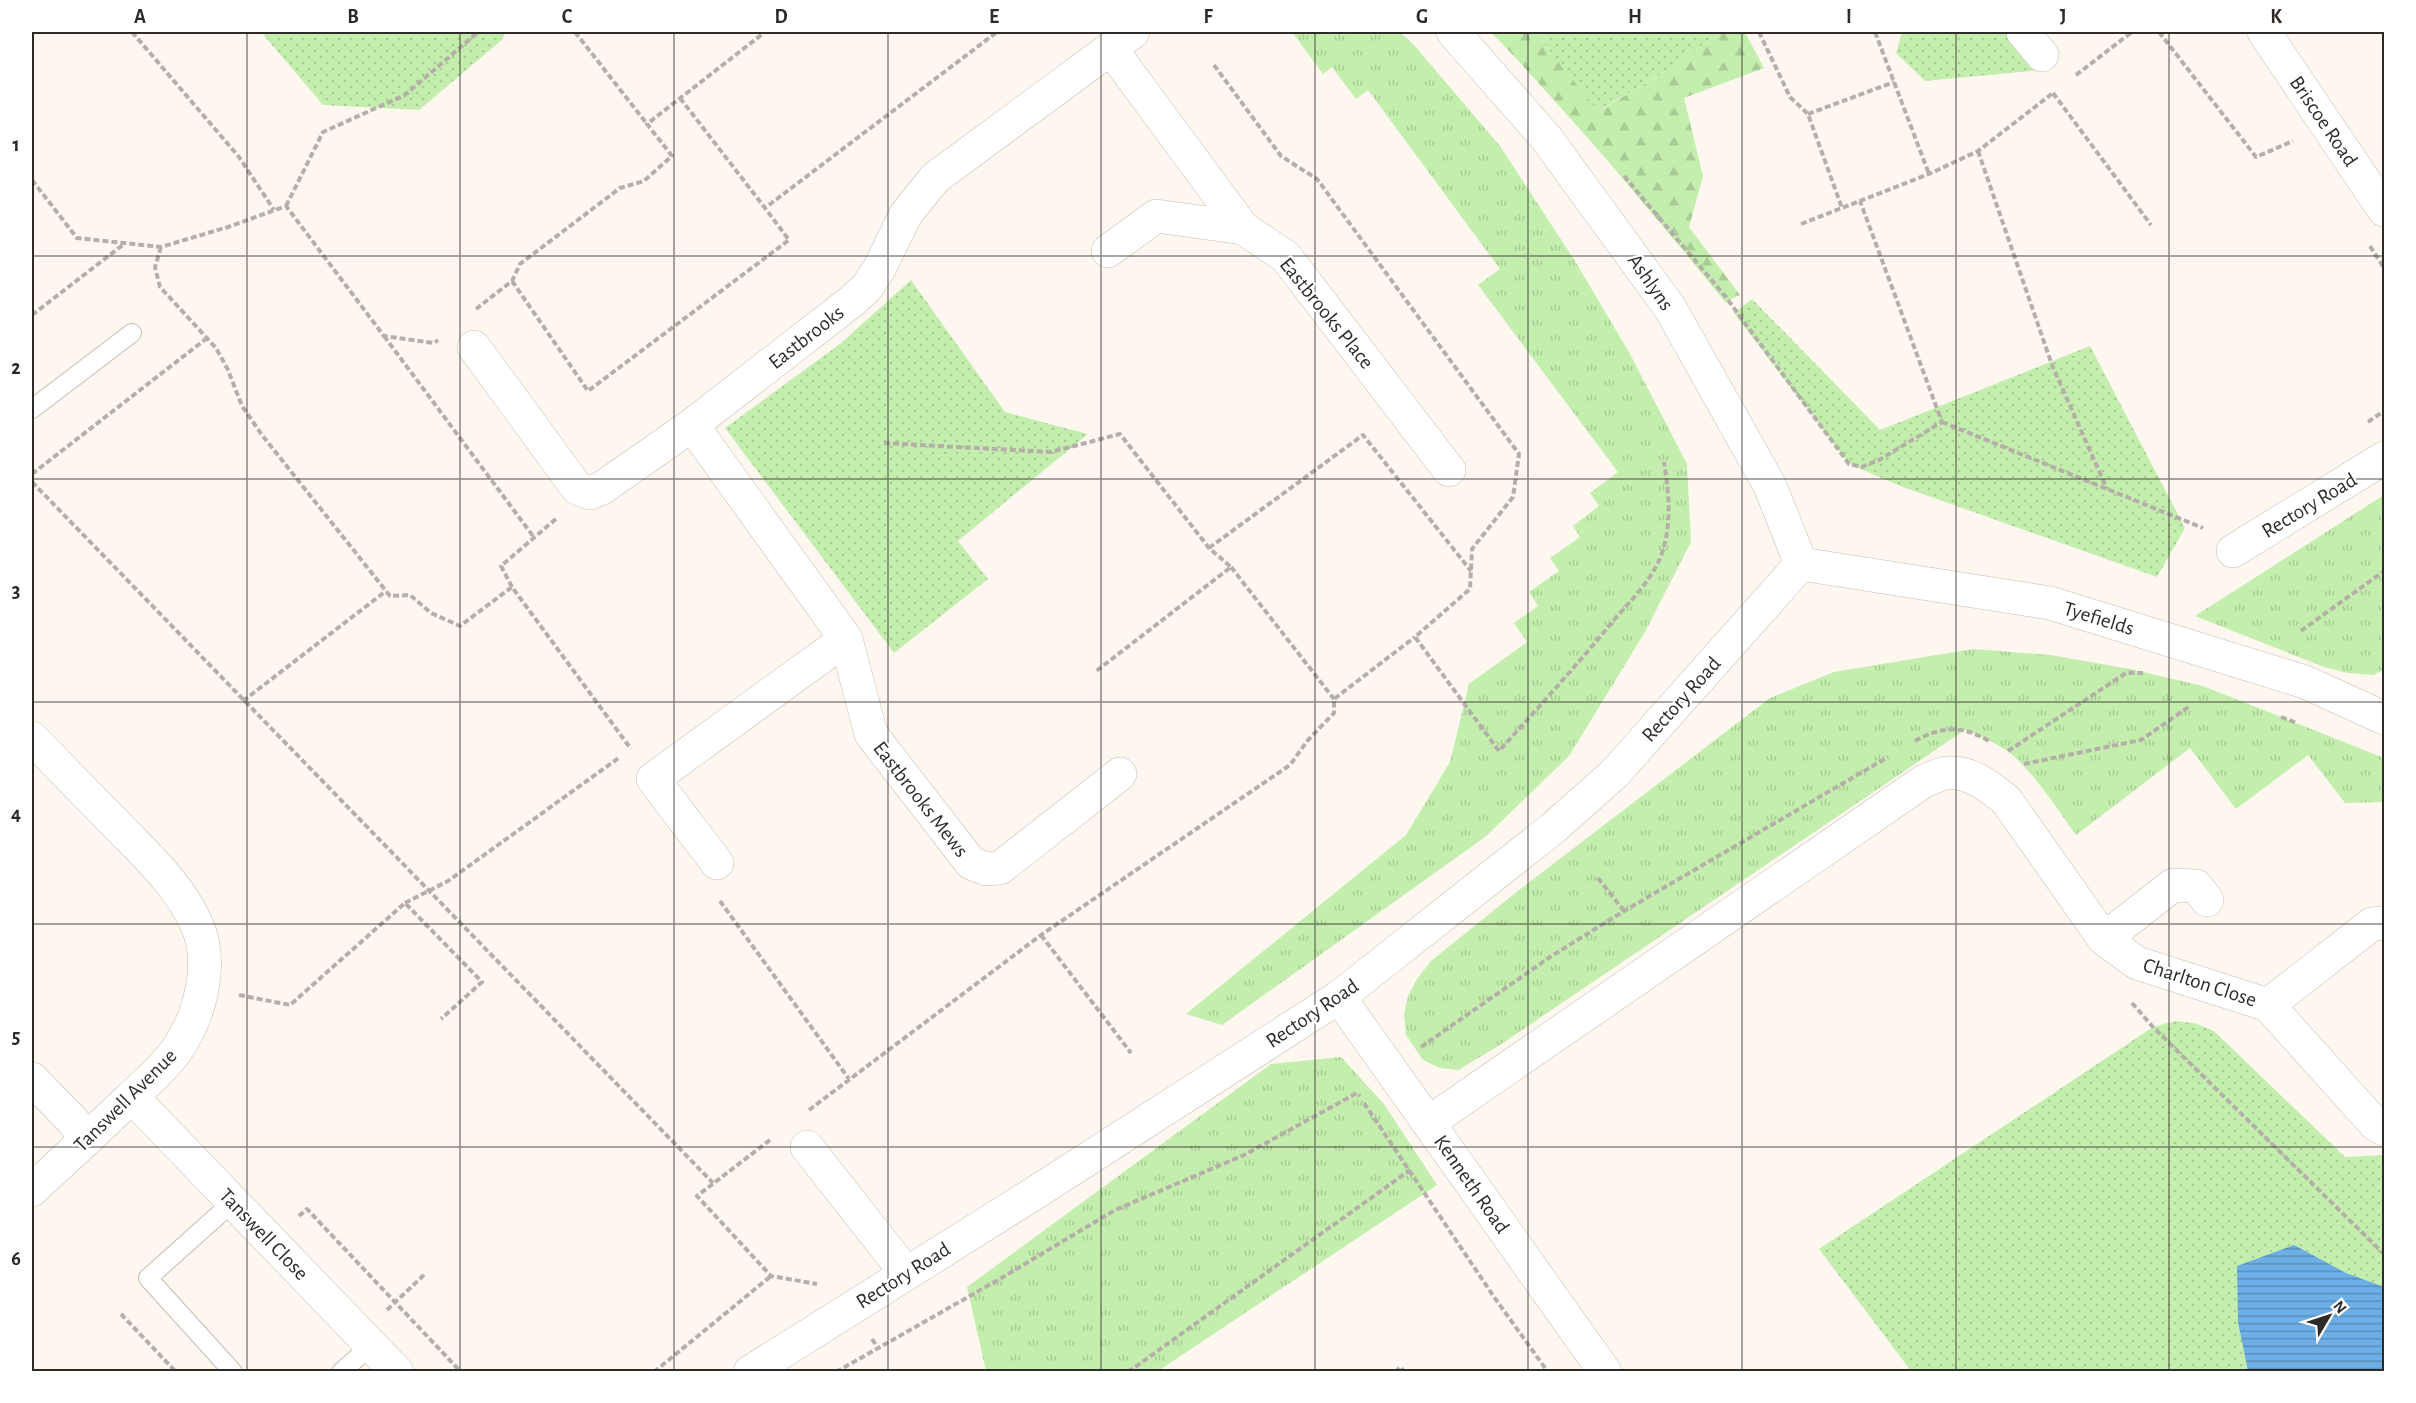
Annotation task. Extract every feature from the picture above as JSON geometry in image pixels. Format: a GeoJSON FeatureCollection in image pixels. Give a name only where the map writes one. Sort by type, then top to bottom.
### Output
{"type":"FeatureCollection","features":[{"type":"Feature","properties":{"kind":"street","name":"Ashlyns"},"geometry":{"type":"LineString","coordinates":[[1453,32],[1547,139],[1670,308],[1770,486],[1801,564]]}},
{"type":"Feature","properties":{"kind":"street","name":"Briscoe Road"},"geometry":{"type":"LineString","coordinates":[[2264,32],[2385,210]]}},
{"type":"Feature","properties":{"kind":"street","name":"Eastbrooks Place"},"geometry":{"type":"LineString","coordinates":[[1122,40],[1243,228],[1286,258],[1449,470]]}},
{"type":"Feature","properties":{"kind":"street","name":"Eastbrooks"},"geometry":{"type":"LineString","coordinates":[[590,493],[602,488],[692,425],[860,294],[879,269],[906,213],[935,178],[1122,40]]}},
{"type":"Feature","properties":{"kind":"street"},"geometry":{"type":"LineString","coordinates":[[1107,251],[1156,216],[1243,228]]}},
{"type":"Feature","properties":{"kind":"street"},"geometry":{"type":"LineString","coordinates":[[474,347],[577,488],[590,493]]}},
{"type":"Feature","properties":{"kind":"street","name":"Eastbrooks Mews"},"geometry":{"type":"LineString","coordinates":[[692,425],[846,639],[871,734],[971,863],[986,869],[1000,868],[1120,774]]}},
{"type":"Feature","properties":{"kind":"street","name":"Rectory Road"},"geometry":{"type":"LineString","coordinates":[[2233,551],[2385,458]]}},
{"type":"Feature","properties":{"kind":"street","name":"Tyefields"},"geometry":{"type":"LineString","coordinates":[[1801,564],[2050,603],[2305,682],[2385,718]]}},
{"type":"Feature","properties":{"kind":"street","name":"Rectory Road"},"geometry":{"type":"LineString","coordinates":[[767,1367],[851,1308],[1339,997],[1552,829],[1614,774],[1801,564]]}},
{"type":"Feature","properties":{"kind":"street"},"geometry":{"type":"LineString","coordinates":[[717,863],[654,779],[846,639]]}},
{"type":"Feature","properties":{"kind":"street","name":"Tanswell Avenue"},"geometry":{"type":"LineString","coordinates":[[32,738],[158,867],[179,894],[198,926],[204,955],[203,986],[192,1021],[177,1050],[132,1097],[32,1190]]}},
{"type":"Feature","properties":{"kind":"street","name":"Charlton Close"},"geometry":{"type":"LineString","coordinates":[[1428,1123],[1924,781],[1948,773],[1975,778],[2006,800],[2104,939],[2137,963],[2268,1005],[2375,1124],[2385,1129]]}},
{"type":"Feature","properties":{"kind":"street"},"geometry":{"type":"LineString","coordinates":[[2104,939],[2173,885],[2196,886],[2207,900]]}},
{"type":"Feature","properties":{"kind":"street"},"geometry":{"type":"LineString","coordinates":[[2268,1005],[2372,924],[2385,923]]}},
{"type":"Feature","properties":{"kind":"street","name":"Kenneth Road"},"geometry":{"type":"LineString","coordinates":[[1339,997],[1605,1371]]}},
{"type":"Feature","properties":{"kind":"street"},"geometry":{"type":"LineString","coordinates":[[32,1079],[73,1121],[86,1140]]}},
{"type":"Feature","properties":{"kind":"street","name":"Tanswell Close"},"geometry":{"type":"LineString","coordinates":[[132,1097],[233,1202],[376,1330],[397,1371]]}},
{"type":"Feature","properties":{"kind":"street"},"geometry":{"type":"LineString","coordinates":[[807,1147],[906,1273]]}},
{"type":"Feature","properties":{"kind":"lane"},"geometry":{"type":"LineString","coordinates":[[32,409],[132,333]]}},
{"type":"Feature","properties":{"kind":"lane"},"geometry":{"type":"LineString","coordinates":[[233,1202],[148,1278],[233,1371]]}},
{"type":"Feature","properties":{"kind":"lane"},"geometry":{"type":"LineString","coordinates":[[341,1371],[376,1330]]}},
{"type":"Feature","properties":{"kind":"path"},"geometry":{"type":"LineString","coordinates":[[132,32],[239,156],[273,210]]}},
{"type":"Feature","properties":{"kind":"path"},"geometry":{"type":"LineString","coordinates":[[32,180],[77,238],[161,247],[286,206],[323,132],[405,95],[478,32]]}},
{"type":"Feature","properties":{"kind":"path"},"geometry":{"type":"LineString","coordinates":[[469,315],[512,281],[520,264],[620,188],[644,181],[672,156],[575,32]]}},
{"type":"Feature","properties":{"kind":"path"},"geometry":{"type":"LineString","coordinates":[[647,124],[765,32]]}},
{"type":"Feature","properties":{"kind":"path"},"geometry":{"type":"LineString","coordinates":[[765,208],[997,32]]}},
{"type":"Feature","properties":{"kind":"path"},"geometry":{"type":"LineString","coordinates":[[1759,32],[1790,97],[1808,114],[1842,208]]}},
{"type":"Feature","properties":{"kind":"path"},"geometry":{"type":"LineString","coordinates":[[1875,32],[1929,174]]}},
{"type":"Feature","properties":{"kind":"path"},"geometry":{"type":"LineString","coordinates":[[2071,79],[2132,32]]}},
{"type":"Feature","properties":{"kind":"path"},"geometry":{"type":"LineString","coordinates":[[2159,32],[2256,158],[2294,141]]}},
{"type":"Feature","properties":{"kind":"path"},"geometry":{"type":"LineString","coordinates":[[1808,114],[1894,82]]}},
{"type":"Feature","properties":{"kind":"path"},"geometry":{"type":"LineString","coordinates":[[1801,224],[1929,174],[1978,151],[2062,86]]}},
{"type":"Feature","properties":{"kind":"path"},"geometry":{"type":"LineString","coordinates":[[2053,93],[2151,225]]}},
{"type":"Feature","properties":{"kind":"path"},"geometry":{"type":"LineString","coordinates":[[512,281],[588,391],[789,240],[680,98]]}},
{"type":"Feature","properties":{"kind":"path"},"geometry":{"type":"LineString","coordinates":[[1978,151],[2052,365],[2107,489]]}},
{"type":"Feature","properties":{"kind":"path"},"geometry":{"type":"LineString","coordinates":[[1620,171],[1725,296],[1849,464],[1862,467],[1879,460],[1942,422]]}},
{"type":"Feature","properties":{"kind":"path"},"geometry":{"type":"LineString","coordinates":[[1860,201],[1942,422],[2203,528],[2213,522]]}},
{"type":"Feature","properties":{"kind":"path"},"geometry":{"type":"LineString","coordinates":[[286,206],[533,536]]}},
{"type":"Feature","properties":{"kind":"path"},"geometry":{"type":"LineString","coordinates":[[2366,239],[2385,268]]}},
{"type":"Feature","properties":{"kind":"path"},"geometry":{"type":"LineString","coordinates":[[32,315],[125,243]]}},
{"type":"Feature","properties":{"kind":"path"},"geometry":{"type":"LineString","coordinates":[[161,247],[154,267],[160,288],[207,338],[228,370],[242,406],[262,435],[390,596],[410,595],[437,616],[460,626],[512,587]]}},
{"type":"Feature","properties":{"kind":"path"},"geometry":{"type":"LineString","coordinates":[[384,336],[434,343],[443,336]]}},
{"type":"Feature","properties":{"kind":"path"},"geometry":{"type":"LineString","coordinates":[[32,474],[207,338]]}},
{"type":"Feature","properties":{"kind":"path"},"geometry":{"type":"LineString","coordinates":[[2364,424],[2385,411]]}},
{"type":"Feature","properties":{"kind":"path"},"geometry":{"type":"LineString","coordinates":[[804,1114],[1041,935],[1290,765],[1308,740],[1334,713],[1334,699],[1231,567],[1209,548],[1120,434],[1051,452],[884,443]]}},
{"type":"Feature","properties":{"kind":"path"},"geometry":{"type":"LineString","coordinates":[[1209,548],[1363,435],[1471,571]]}},
{"type":"Feature","properties":{"kind":"path"},"geometry":{"type":"LineString","coordinates":[[32,482],[713,1183]]}},
{"type":"Feature","properties":{"kind":"path"},"geometry":{"type":"LineString","coordinates":[[233,994],[290,1005],[405,903],[448,880],[631,749],[512,587],[501,566],[533,536],[590,493]]}},
{"type":"Feature","properties":{"kind":"path"},"geometry":{"type":"LineString","coordinates":[[1095,672],[1231,567]]}},
{"type":"Feature","properties":{"kind":"path"},"geometry":{"type":"LineString","coordinates":[[2301,631],[2385,571]]}},
{"type":"Feature","properties":{"kind":"path"},"geometry":{"type":"LineString","coordinates":[[243,701],[386,591]]}},
{"type":"Feature","properties":{"kind":"path"},"geometry":{"type":"LineString","coordinates":[[1334,699],[1415,637]]}},
{"type":"Feature","properties":{"kind":"path"},"geometry":{"type":"LineString","coordinates":[[2008,751],[2126,674],[2147,673]]}},
{"type":"Feature","properties":{"kind":"path"},"geometry":{"type":"LineString","coordinates":[[2020,765],[2141,740],[2190,706]]}},
{"type":"Feature","properties":{"kind":"path"},"geometry":{"type":"LineString","coordinates":[[2270,714],[2302,725]]}},
{"type":"Feature","properties":{"kind":"path"},"geometry":{"type":"LineString","coordinates":[[1420,1048],[1550,957],[1624,910],[1598,878]]}},
{"type":"Feature","properties":{"kind":"path"},"geometry":{"type":"LineString","coordinates":[[716,895],[849,1079]]}},
{"type":"Feature","properties":{"kind":"path"},"geometry":{"type":"LineString","coordinates":[[405,903],[482,982],[441,1019]]}},
{"type":"Feature","properties":{"kind":"path"},"geometry":{"type":"LineString","coordinates":[[1041,935],[1131,1053]]}},
{"type":"Feature","properties":{"kind":"path"},"geometry":{"type":"LineString","coordinates":[[2130,1000],[2154,1027],[2385,1254]]}},
{"type":"Feature","properties":{"kind":"path"},"geometry":{"type":"LineString","coordinates":[[836,1371],[1115,1210],[1244,1155],[1357,1093],[1494,1297],[1548,1371]]}},
{"type":"Feature","properties":{"kind":"path"},"geometry":{"type":"LineString","coordinates":[[776,1135],[698,1196],[771,1276],[836,1287],[878,1348]]}},
{"type":"Feature","properties":{"kind":"path"},"geometry":{"type":"LineString","coordinates":[[1128,1371],[1410,1170]]}},
{"type":"Feature","properties":{"kind":"path"},"geometry":{"type":"LineString","coordinates":[[293,1222],[307,1209],[461,1371]]}},
{"type":"Feature","properties":{"kind":"path"},"geometry":{"type":"LineString","coordinates":[[376,1330],[396,1301],[426,1273]]}},
{"type":"Feature","properties":{"kind":"path"},"geometry":{"type":"LineString","coordinates":[[654,1371],[771,1276]]}},
{"type":"Feature","properties":{"kind":"path"},"geometry":{"type":"LineString","coordinates":[[121,1314],[176,1371]]}},
{"type":"Feature","properties":{"kind":"path"},"geometry":{"type":"LineString","coordinates":[[406,1327],[414,1320]]}},
{"type":"Feature","properties":{"kind":"path"},"geometry":{"type":"LineString","coordinates":[[1395,1371],[1401,1367],[1404,1371]]}},
{"type":"Feature","properties":{"kind":"green space"},"geometry":{"type":"Polygon","coordinates":[[[261,32],[505,32],[503,39],[419,110],[323,105],[261,32]]]}},
{"type":"Feature","properties":{"kind":"green space"},"geometry":{"type":"Polygon","coordinates":[[[1292,32],[1400,32],[1414,45],[1500,146],[1575,261],[1630,354],[1687,464],[1691,542],[1645,632],[1569,756],[1485,837],[1222,1025],[1186,1014],[1406,835],[1450,762],[1469,684],[1527,642],[1514,623],[1538,606],[1529,592],[1559,571],[1550,558],[1580,537],[1573,526],[1599,506],[1590,493],[1618,472],[1478,285],[1500,269],[1368,90],[1356,99],[1332,67],[1323,74],[1292,32]]]}},
{"type":"Feature","properties":{"kind":"green space"},"geometry":{"type":"Polygon","coordinates":[[[1491,32],[1535,32],[1599,111],[1666,71],[1721,32],[1745,32],[1764,68],[1684,98],[1703,176],[1689,227],[1740,295],[1725,302],[1611,164],[1491,32]]]}},
{"type":"Feature","properties":{"kind":"green space"},"geometry":{"type":"Polygon","coordinates":[[[1535,32],[1721,32],[1666,71],[1598,111],[1535,32]]]}},
{"type":"Feature","properties":{"kind":"green space"},"geometry":{"type":"Polygon","coordinates":[[[1902,32],[2012,32],[2041,70],[1925,81],[1896,53],[1902,32]]]}},
{"type":"Feature","properties":{"kind":"green space"},"geometry":{"type":"Polygon","coordinates":[[[911,280],[1005,412],[1088,434],[958,541],[988,579],[894,653],[725,428],[840,344],[911,280]]]}},
{"type":"Feature","properties":{"kind":"green space"},"geometry":{"type":"Polygon","coordinates":[[[1752,299],[1880,430],[2090,346],[2185,528],[2157,577],[1903,487],[1849,464],[1734,313],[1752,299]]]}},
{"type":"Feature","properties":{"kind":"green space"},"geometry":{"type":"Polygon","coordinates":[[[2384,495],[2384,670],[2373,675],[2348,673],[2324,667],[2195,616],[2384,495]]]}},
{"type":"Feature","properties":{"kind":"green space"},"geometry":{"type":"Polygon","coordinates":[[[1973,649],[2051,655],[2130,669],[2203,686],[2384,758],[2384,802],[2345,803],[2308,755],[2236,809],[2190,748],[2076,835],[2026,768],[2007,751],[1965,730],[1500,1045],[1458,1070],[1440,1068],[1423,1060],[1406,1035],[1404,1014],[1408,996],[1417,979],[1431,961],[1519,890],[1770,698],[1834,672],[1973,649]]]}},
{"type":"Feature","properties":{"kind":"green space"},"geometry":{"type":"Polygon","coordinates":[[[2175,1021],[2194,1023],[2214,1031],[2345,1157],[2384,1155],[2384,1371],[1911,1371],[1819,1249],[2153,1027],[2175,1021]]]}},
{"type":"Feature","properties":{"kind":"green space"},"geometry":{"type":"Polygon","coordinates":[[[1341,1057],[1384,1104],[1437,1185],[1158,1371],[986,1371],[967,1287],[1271,1064],[1341,1057]]]}},
{"type":"Feature","properties":{"kind":"water"},"geometry":{"type":"Polygon","coordinates":[[[2294,1245],[2346,1273],[2384,1287],[2384,1371],[2248,1371],[2238,1322],[2237,1266],[2294,1245]]]}}]}
